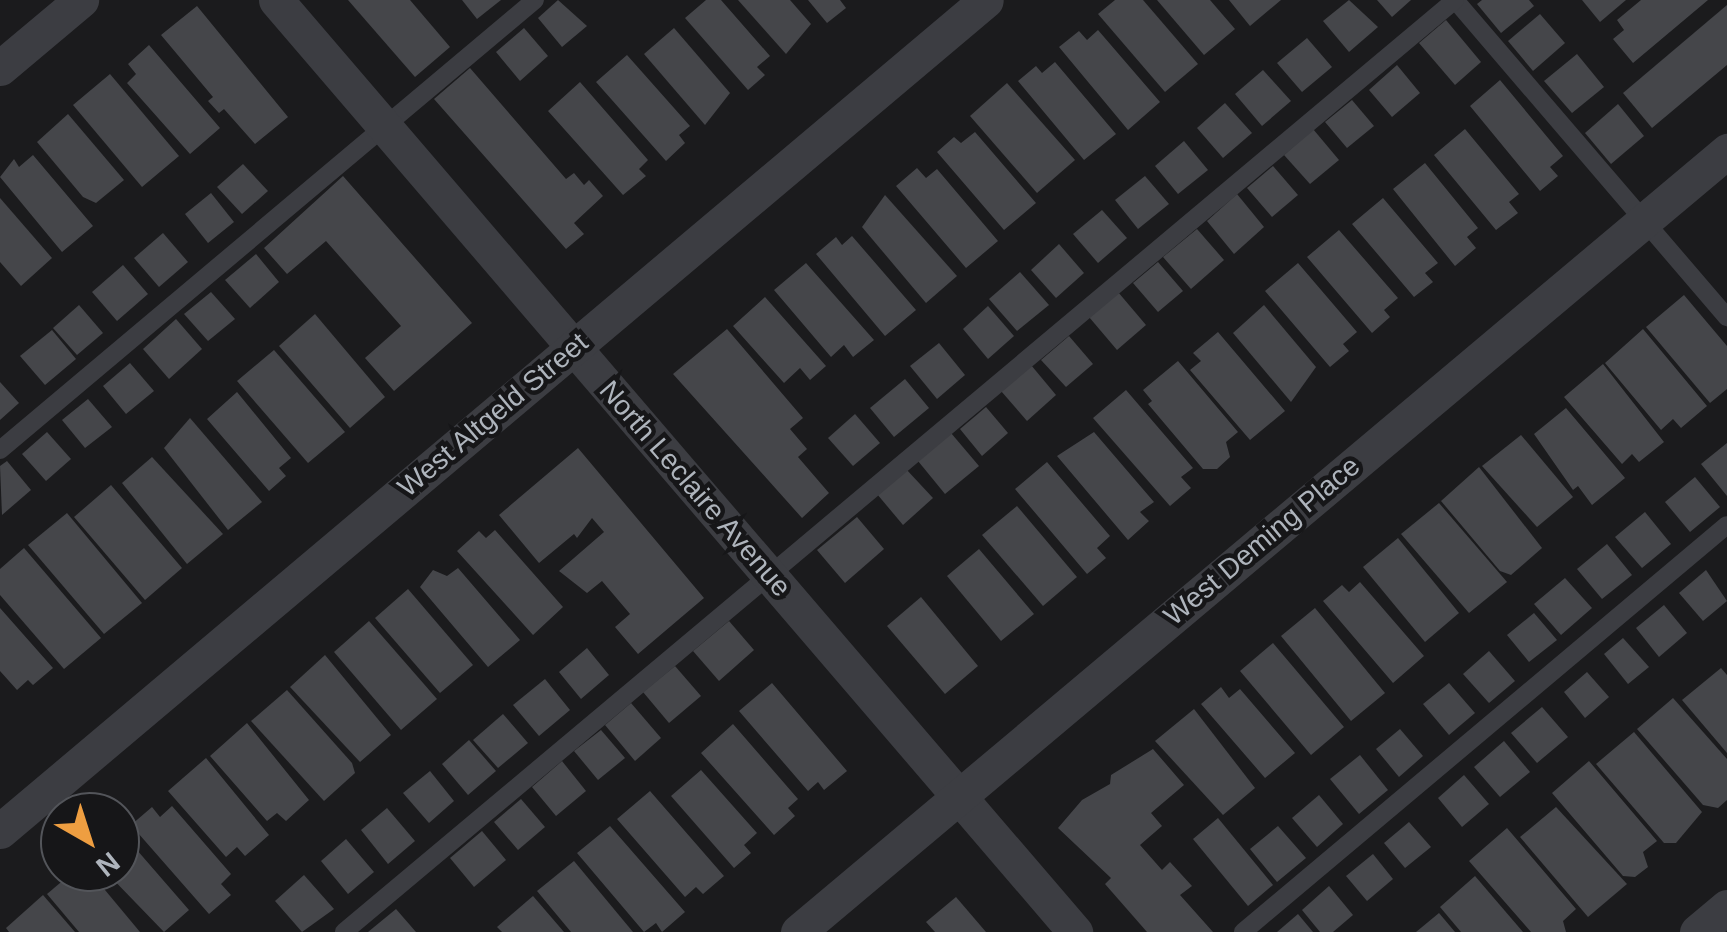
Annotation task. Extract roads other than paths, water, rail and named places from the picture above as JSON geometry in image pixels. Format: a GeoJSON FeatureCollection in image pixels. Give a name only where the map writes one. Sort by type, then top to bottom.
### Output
{"type":"FeatureCollection","features":[{"type":"Feature","properties":{"kind":"street"},"geometry":{"type":"LineString","coordinates":[[0,68],[81,0]]}},
{"type":"Feature","properties":{"kind":"street","name":"North Leclaire Avenue"},"geometry":{"type":"LineString","coordinates":[[276,0],[1074,932]]}},
{"type":"Feature","properties":{"kind":"street","name":"West Altgeld Street"},"geometry":{"type":"LineString","coordinates":[[0,831],[986,0]]}},
{"type":"Feature","properties":{"kind":"street","name":"West Deming Place"},"geometry":{"type":"LineString","coordinates":[[798,932],[1727,151]]}},
{"type":"Feature","properties":{"kind":"street"},"geometry":{"type":"LineString","coordinates":[[1697,932],[1727,907]]}},
{"type":"Feature","properties":{"kind":"lane"},"geometry":{"type":"LineString","coordinates":[[0,450],[535,0]]}},
{"type":"Feature","properties":{"kind":"lane"},"geometry":{"type":"LineString","coordinates":[[344,932],[1455,0],[1727,317]]}},
{"type":"Feature","properties":{"kind":"lane"},"geometry":{"type":"LineString","coordinates":[[1243,932],[1727,524]]}}]}
